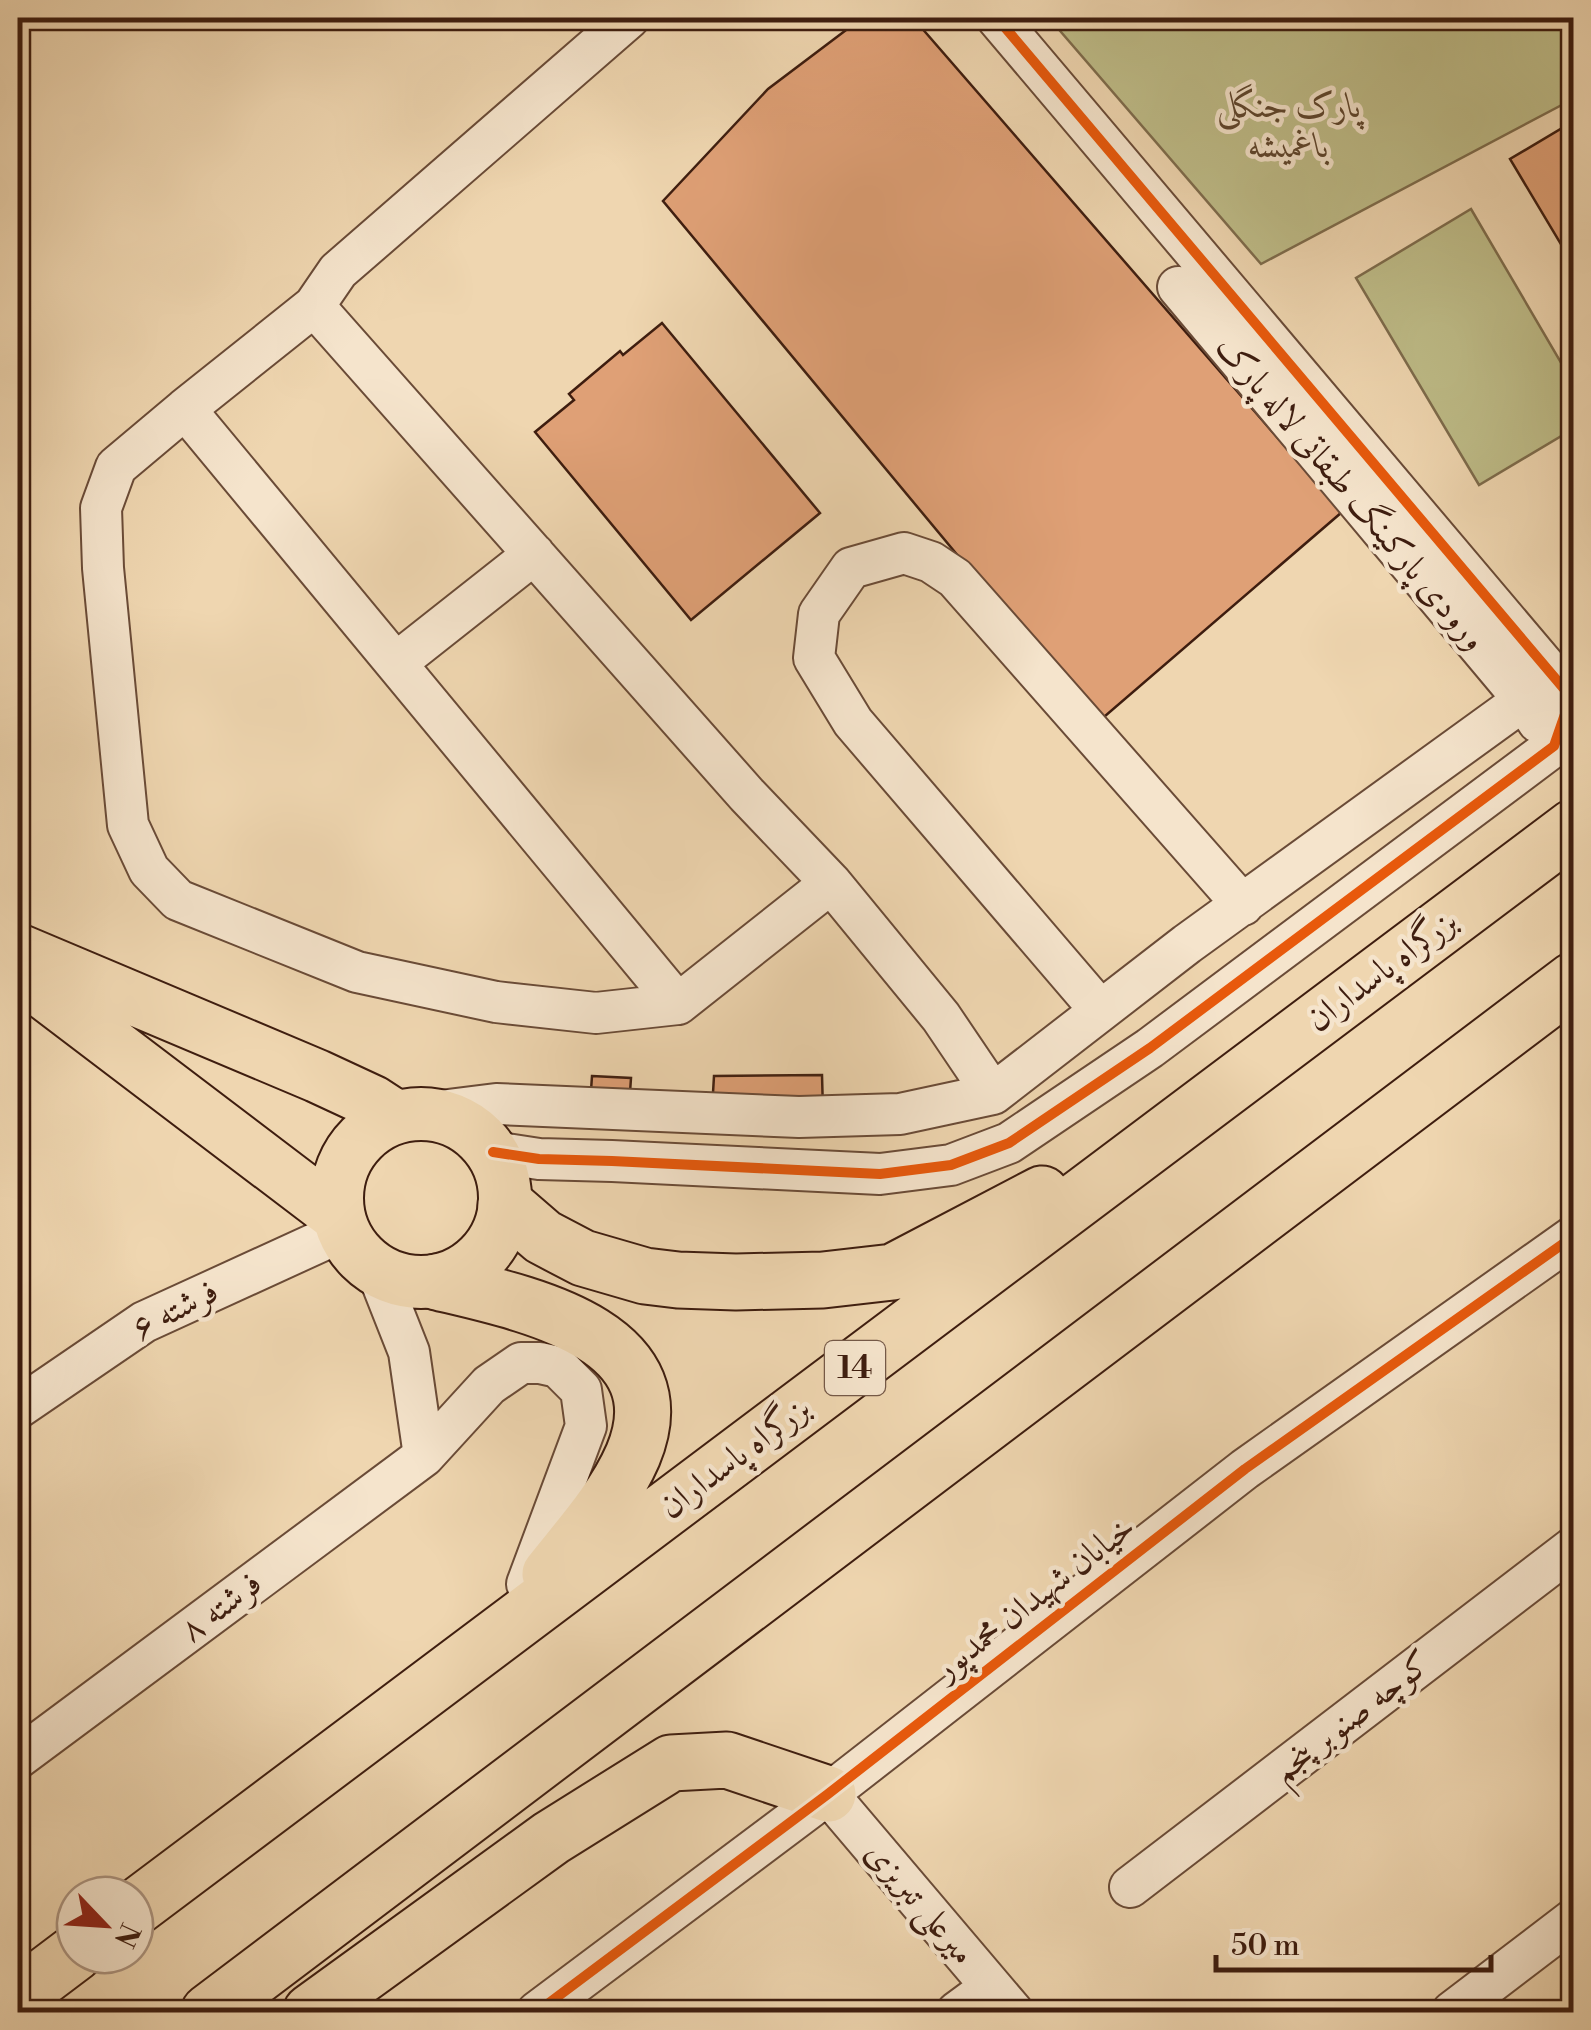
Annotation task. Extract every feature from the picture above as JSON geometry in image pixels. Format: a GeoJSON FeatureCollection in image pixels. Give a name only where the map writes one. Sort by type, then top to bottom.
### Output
{"type":"FeatureCollection","features":[{"type":"Feature","properties":{"kind":"highway","name":"بزرگراه پاسداران"},"geometry":{"type":"LineString","coordinates":[[155,1893],[1574,826]]}},
{"type":"Feature","properties":{"kind":"highway"},"geometry":{"type":"LineString","coordinates":[[209,2012],[1574,980]]}},
{"type":"Feature","properties":{"kind":"highway"},"geometry":{"type":"LineString","coordinates":[[506,1205],[543,1238],[583,1258],[646,1276],[754,1282],[893,1272],[1182,1122]]}},
{"type":"Feature","properties":{"kind":"highway"},"geometry":{"type":"LineString","coordinates":[[437,1282],[531,1304],[584,1330],[618,1351],[637,1382],[643,1401],[638,1441],[610,1496],[511,1626]]}},
{"type":"Feature","properties":{"kind":"highway"},"geometry":{"type":"LineString","coordinates":[[311,2012],[551,1838],[672,1763],[726,1760],[828,1794]]}},
{"type":"Feature","properties":{"kind":"highway"},"geometry":{"type":"LineString","coordinates":[[18,1996],[55,1968]]}},
{"type":"Feature","properties":{"kind":"main road"},"geometry":{"type":"LineString","coordinates":[[18,950],[372,1102],[410,1114],[451,1118],[475,1131],[493,1152],[504,1177],[506,1205],[499,1232],[484,1254],[464,1272],[437,1282],[407,1282],[378,1271],[364,1260],[340,1224],[18,973]]}},
{"type":"Feature","properties":{"kind":"main road"},"geometry":{"type":"LineString","coordinates":[[340,1224],[337,1191],[342,1166],[355,1145],[373,1128],[410,1114]]}},
{"type":"Feature","properties":{"kind":"street"},"geometry":{"type":"LineString","coordinates":[[629,18],[338,270],[314,306],[116,466],[102,508],[103,568],[128,825],[149,870],[178,900],[357,972],[496,1002],[596,1013],[678,1004],[831,883]]}},
{"type":"Feature","properties":{"kind":"street"},"geometry":{"type":"LineString","coordinates":[[493,1152],[539,1159],[880,1174],[950,1165],[1010,1143],[1150,1048],[1554,746],[1571,697],[997,18]]}},
{"type":"Feature","properties":{"kind":"street","name":"ورودی پارکینگ طبقاتی لاله پارک"},"geometry":{"type":"LineString","coordinates":[[1178,287],[1524,700],[1554,746]]}},
{"type":"Feature","properties":{"kind":"street"},"geometry":{"type":"LineString","coordinates":[[314,306],[746,795],[831,883],[942,1017],[993,1094]]}},
{"type":"Feature","properties":{"kind":"street"},"geometry":{"type":"LineString","coordinates":[[185,408],[678,1004]]}},
{"type":"Feature","properties":{"kind":"street"},"geometry":{"type":"LineString","coordinates":[[1100,1010],[852,722],[814,658],[819,614],[851,568],[904,553],[931,562],[956,578],[1243,904]]}},
{"type":"Feature","properties":{"kind":"street"},"geometry":{"type":"LineString","coordinates":[[396,663],[534,554]]}},
{"type":"Feature","properties":{"kind":"street"},"geometry":{"type":"LineString","coordinates":[[410,1114],[496,1104],[799,1117],[900,1114],[993,1094],[1198,936],[1524,700]]}},
{"type":"Feature","properties":{"kind":"street"},"geometry":{"type":"LineString","coordinates":[[880,1174],[1005,1124],[1224,971],[1198,936]]}},
{"type":"Feature","properties":{"kind":"street","name":"فرشته ۶"},"geometry":{"type":"LineString","coordinates":[[18,1408],[144,1322],[340,1224]]}},
{"type":"Feature","properties":{"kind":"street","name":"خیابان شهیدان محمدپور"},"geometry":{"type":"LineString","coordinates":[[537,2012],[828,1794],[1245,1469],[1574,1236]]}},
{"type":"Feature","properties":{"kind":"street"},"geometry":{"type":"LineString","coordinates":[[378,1271],[409,1352],[424,1456]]}},
{"type":"Feature","properties":{"kind":"street","name":"فرشته ۸"},"geometry":{"type":"LineString","coordinates":[[18,1758],[424,1456],[489,1386],[521,1363],[540,1363],[558,1368],[582,1390],[586,1426],[511,1626]]}},
{"type":"Feature","properties":{"kind":"street","name":"کوچه صنوبر پنجم"},"geometry":{"type":"LineString","coordinates":[[1130,1888],[1574,1546]]}},
{"type":"Feature","properties":{"kind":"street","name":"میرعلی تبریزی"},"geometry":{"type":"LineString","coordinates":[[828,1794],[1002,2000]]}},
{"type":"Feature","properties":{"kind":"street"},"geometry":{"type":"LineString","coordinates":[[1452,2012],[1574,1919]]}},
{"type":"Feature","properties":{"kind":"street"},"geometry":{"type":"LineString","coordinates":[[957,2012],[1002,2000]]}},
{"type":"Feature","properties":{"kind":"green space","name":"پارک جنگلی باغمیشه"},"geometry":{"type":"Polygon","coordinates":[[[1049,18],[1573,18],[1573,99],[1261,264],[1049,18]]]}},
{"type":"Feature","properties":{"kind":"green space"},"geometry":{"type":"Polygon","coordinates":[[[1471,209],[1573,383],[1573,429],[1479,485],[1356,278],[1471,209]]]}},
{"type":"Feature","properties":{"kind":"building"},"geometry":{"type":"Polygon","coordinates":[[[862,18],[913,18],[1342,512],[1097,723],[663,201],[768,89],[862,18]]]}},
{"type":"Feature","properties":{"kind":"building"},"geometry":{"type":"Polygon","coordinates":[[[1574,121],[1574,266],[1510,159],[1574,121]]]}},
{"type":"Feature","properties":{"kind":"building"},"geometry":{"type":"Polygon","coordinates":[[[662,323],[820,513],[691,620],[535,432],[574,400],[569,394],[620,351],[623,355],[662,323]]]}},
{"type":"Feature","properties":{"kind":"building"},"geometry":{"type":"Polygon","coordinates":[[[822,1075],[823,1111],[712,1110],[714,1076],[822,1075]]]}},
{"type":"Feature","properties":{"kind":"building"},"geometry":{"type":"Polygon","coordinates":[[[592,1076],[631,1078],[629,1107],[590,1105],[592,1076]]]}},
{"type":"Feature","properties":{"kind":"cycle path"},"geometry":{"type":"LineString","coordinates":[[493,1152],[539,1159],[880,1174],[951,1165],[1009,1143],[1150,1048],[1554,746],[1571,697],[997,18]]}},
{"type":"Feature","properties":{"kind":"cycle path"},"geometry":{"type":"LineString","coordinates":[[537,2012],[828,1794],[1245,1469],[1574,1236]]}}]}
